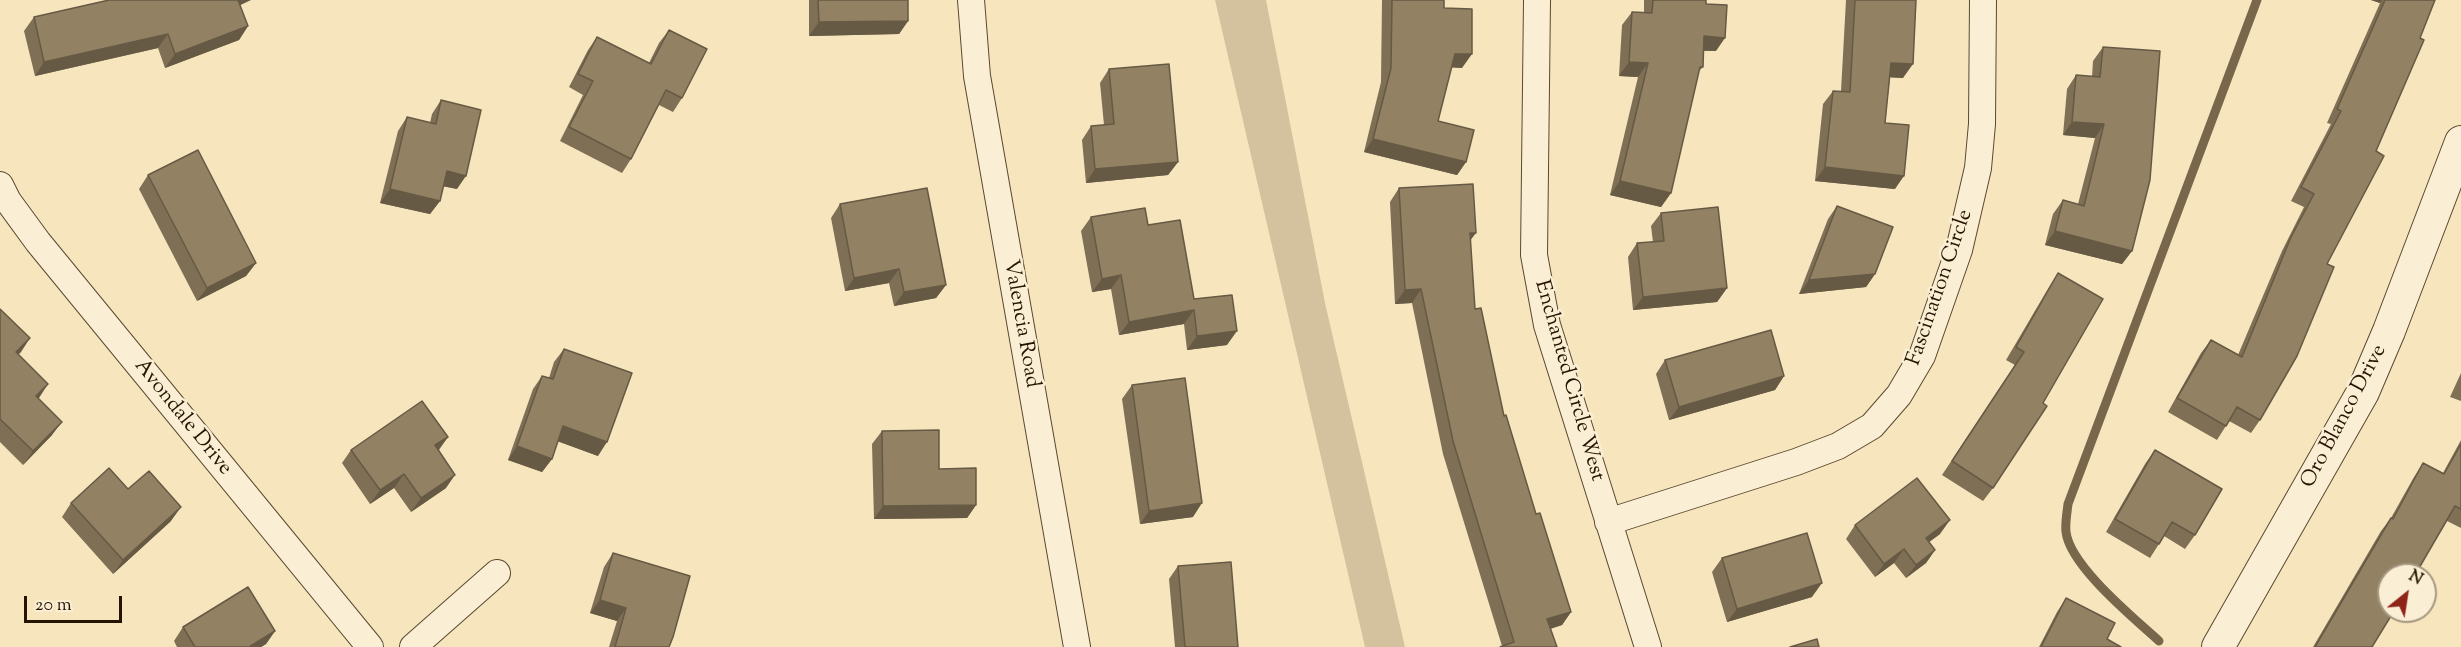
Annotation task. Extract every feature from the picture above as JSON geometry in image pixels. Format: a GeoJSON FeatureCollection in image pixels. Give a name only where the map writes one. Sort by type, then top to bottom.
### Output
{"type":"FeatureCollection","features":[{"type":"Feature","properties":{"kind":"street","name":"Valencia Road"},"geometry":{"type":"LineString","coordinates":[[971,0],[977,76],[1077,647]]}},
{"type":"Feature","properties":{"kind":"street","name":"Enchanted Circle West"},"geometry":{"type":"LineString","coordinates":[[1537,0],[1534,255],[1537,276],[1547,326],[1648,647]]}},
{"type":"Feature","properties":{"kind":"street","name":"Fascination Circle"},"geometry":{"type":"LineString","coordinates":[[1608,522],[1796,462],[1838,446],[1872,426],[1899,395],[1922,356],[1959,250],[1974,186],[1982,124],[1983,0]]}},
{"type":"Feature","properties":{"kind":"street","name":"Oro Blanco Drive"},"geometry":{"type":"LineString","coordinates":[[2218,647],[2363,392],[2390,331],[2461,142]]}},
{"type":"Feature","properties":{"kind":"street","name":"Avondale Drive"},"geometry":{"type":"LineString","coordinates":[[0,185],[8,201],[38,242],[370,647]]}},
{"type":"Feature","properties":{"kind":"street"},"geometry":{"type":"LineString","coordinates":[[413,647],[497,573]]}},
{"type":"Feature","properties":{"kind":"shaded area"},"geometry":{"type":"Polygon","coordinates":[[[1215,0],[1266,0],[1325,303],[1405,647],[1365,647],[1215,0]]]}},
{"type":"Feature","properties":{"kind":"building"},"geometry":{"type":"Polygon","coordinates":[[[109,0],[238,0],[248,26],[175,54],[168,34],[44,62],[34,17],[109,0]]]}},
{"type":"Feature","properties":{"kind":"building"},"geometry":{"type":"Polygon","coordinates":[[[818,0],[908,0],[908,21],[819,22],[818,0]]]}},
{"type":"Feature","properties":{"kind":"building"},"geometry":{"type":"Polygon","coordinates":[[[1392,0],[1444,0],[1444,8],[1472,9],[1472,54],[1455,54],[1438,121],[1474,130],[1466,162],[1373,139],[1391,68],[1392,0]]]}},
{"type":"Feature","properties":{"kind":"building"},"geometry":{"type":"Polygon","coordinates":[[[1653,0],[1706,0],[1706,4],[1727,5],[1725,38],[1704,36],[1703,67],[1700,67],[1671,193],[1620,181],[1648,63],[1629,62],[1632,12],[1652,13],[1653,0]]]}},
{"type":"Feature","properties":{"kind":"building"},"geometry":{"type":"Polygon","coordinates":[[[1855,0],[1916,0],[1913,64],[1891,63],[1885,123],[1909,125],[1904,176],[1825,167],[1833,91],[1850,92],[1855,0]]]}},
{"type":"Feature","properties":{"kind":"building"},"geometry":{"type":"Polygon","coordinates":[[[2385,0],[2435,0],[2420,38],[2424,40],[2376,151],[2384,156],[2327,264],[2334,267],[2297,356],[2260,420],[2237,407],[2226,426],[2177,398],[2211,340],[2242,357],[2291,237],[2314,194],[2301,187],[2341,111],[2337,109],[2385,0]]]}},
{"type":"Feature","properties":{"kind":"building"},"geometry":{"type":"Polygon","coordinates":[[[669,30],[707,49],[682,98],[666,90],[631,159],[569,127],[593,81],[578,74],[597,37],[651,64],[669,30]]]}},
{"type":"Feature","properties":{"kind":"building"},"geometry":{"type":"Polygon","coordinates":[[[2103,47],[2160,51],[2150,180],[2132,251],[2055,231],[2063,200],[2084,206],[2104,124],[2072,122],[2076,75],[2100,77],[2103,47]]]}},
{"type":"Feature","properties":{"kind":"building"},"geometry":{"type":"Polygon","coordinates":[[[1169,64],[1178,162],[1095,169],[1091,126],[1114,124],[1109,69],[1169,64]]]}},
{"type":"Feature","properties":{"kind":"building"},"geometry":{"type":"Polygon","coordinates":[[[441,100],[481,110],[466,176],[447,171],[440,201],[390,189],[407,117],[436,124],[441,100]]]}},
{"type":"Feature","properties":{"kind":"building"},"geometry":{"type":"Polygon","coordinates":[[[198,150],[256,263],[207,288],[148,175],[198,150]]]}},
{"type":"Feature","properties":{"kind":"building"},"geometry":{"type":"Polygon","coordinates":[[[1473,184],[1476,233],[1470,233],[1475,309],[1481,308],[1504,416],[1506,415],[1536,514],[1540,513],[1571,612],[1547,619],[1557,647],[1500,647],[1514,642],[1453,441],[1421,289],[1405,290],[1399,188],[1473,184]]]}},
{"type":"Feature","properties":{"kind":"building"},"geometry":{"type":"Polygon","coordinates":[[[927,188],[946,285],[904,292],[899,269],[854,278],[840,204],[927,188]]]}},
{"type":"Feature","properties":{"kind":"building"},"geometry":{"type":"Polygon","coordinates":[[[1837,206],[1893,227],[1875,274],[1809,280],[1837,206]]]}},
{"type":"Feature","properties":{"kind":"building"},"geometry":{"type":"Polygon","coordinates":[[[1718,207],[1727,288],[1643,297],[1637,243],[1664,241],[1661,213],[1718,207]]]}},
{"type":"Feature","properties":{"kind":"building"},"geometry":{"type":"Polygon","coordinates":[[[1145,208],[1148,225],[1180,220],[1194,299],[1232,295],[1237,331],[1197,336],[1194,310],[1129,322],[1121,275],[1102,279],[1091,217],[1145,208]]]}},
{"type":"Feature","properties":{"kind":"building"},"geometry":{"type":"Polygon","coordinates":[[[2058,273],[2103,299],[2043,403],[2047,406],[1993,488],[1952,461],[2024,352],[2016,347],[2058,273]]]}},
{"type":"Feature","properties":{"kind":"building"},"geometry":{"type":"Polygon","coordinates":[[[0,309],[30,338],[16,352],[48,384],[36,396],[62,422],[33,451],[0,419],[0,309]]]}},
{"type":"Feature","properties":{"kind":"building"},"geometry":{"type":"Polygon","coordinates":[[[1771,330],[1784,376],[1679,407],[1665,360],[1771,330]]]}},
{"type":"Feature","properties":{"kind":"building"},"geometry":{"type":"Polygon","coordinates":[[[564,349],[632,373],[607,442],[563,426],[552,459],[517,446],[542,376],[553,379],[564,349]]]}},
{"type":"Feature","properties":{"kind":"building"},"geometry":{"type":"Polygon","coordinates":[[[1185,378],[1202,503],[1149,511],[1132,385],[1185,378]]]}},
{"type":"Feature","properties":{"kind":"building"},"geometry":{"type":"Polygon","coordinates":[[[422,401],[448,437],[435,445],[455,475],[421,498],[404,474],[380,490],[351,450],[422,401]]]}},
{"type":"Feature","properties":{"kind":"building"},"geometry":{"type":"Polygon","coordinates":[[[939,430],[939,469],[976,468],[976,505],[883,506],[882,431],[939,430]]]}},
{"type":"Feature","properties":{"kind":"building"},"geometry":{"type":"Polygon","coordinates":[[[2461,444],[2461,509],[2455,506],[2422,563],[2377,563],[2377,623],[2387,623],[2372,647],[2315,647],[2391,518],[2393,519],[2423,463],[2444,474],[2461,444]]]}},
{"type":"Feature","properties":{"kind":"building"},"geometry":{"type":"Polygon","coordinates":[[[2155,450],[2222,489],[2195,535],[2172,522],[2159,544],[2115,519],[2155,450]]]}},
{"type":"Feature","properties":{"kind":"building"},"geometry":{"type":"Polygon","coordinates":[[[109,468],[128,489],[149,471],[181,507],[123,560],[71,503],[109,468]]]}},
{"type":"Feature","properties":{"kind":"building"},"geometry":{"type":"Polygon","coordinates":[[[1917,478],[1950,520],[1926,538],[1935,550],[1916,565],[1904,549],[1884,564],[1855,525],[1917,478]]]}},
{"type":"Feature","properties":{"kind":"building"},"geometry":{"type":"Polygon","coordinates":[[[1807,533],[1822,583],[1737,609],[1722,558],[1807,533]]]}},
{"type":"Feature","properties":{"kind":"building"},"geometry":{"type":"Polygon","coordinates":[[[613,553],[690,576],[669,647],[615,647],[626,608],[600,600],[613,553]]]}},
{"type":"Feature","properties":{"kind":"building"},"geometry":{"type":"Polygon","coordinates":[[[1231,562],[1238,647],[1185,647],[1178,566],[1231,562]]]}},
{"type":"Feature","properties":{"kind":"building"},"geometry":{"type":"Polygon","coordinates":[[[248,587],[275,631],[249,647],[195,647],[183,627],[248,587]]]}},
{"type":"Feature","properties":{"kind":"building"},"geometry":{"type":"Polygon","coordinates":[[[2066,598],[2115,623],[2107,639],[2121,647],[2041,647],[2066,598]]]}},
{"type":"Feature","properties":{"kind":"building"},"geometry":{"type":"Polygon","coordinates":[[[1817,639],[1819,647],[1790,647],[1817,639]]]}},
{"type":"Feature","properties":{"kind":"waterway"},"geometry":{"type":"LineString","coordinates":[[2159,641],[2105,591],[2079,560],[2070,546],[2066,532],[2068,504],[2257,0]]}}]}
